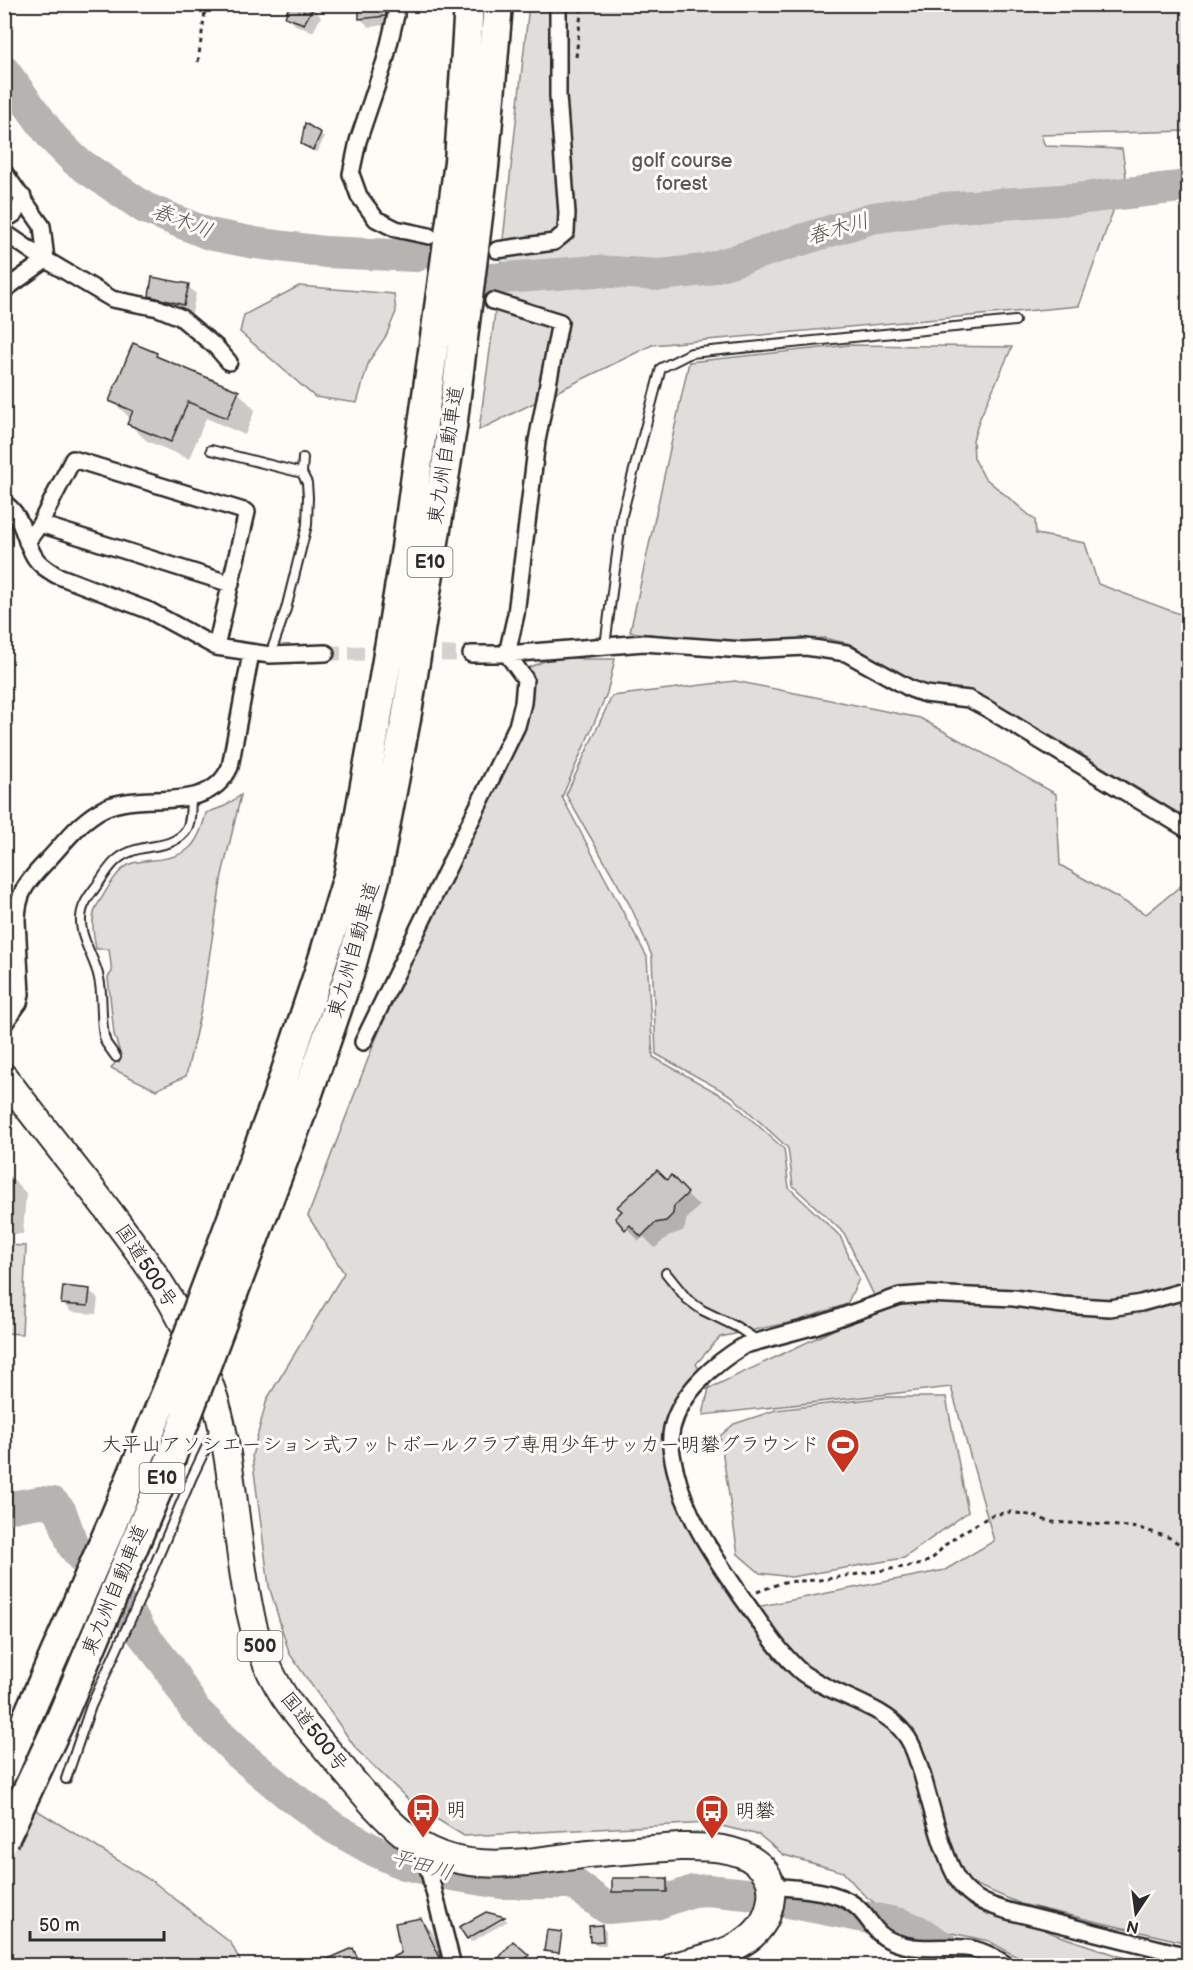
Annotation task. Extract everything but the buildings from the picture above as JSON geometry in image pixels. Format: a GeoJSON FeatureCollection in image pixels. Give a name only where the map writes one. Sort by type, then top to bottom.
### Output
{"type":"FeatureCollection","features":[{"type":"Feature","properties":{"kind":"highway","name":"東九州自動車道"},"geometry":{"type":"LineString","coordinates":[[4,1770],[112,1524],[171,1381],[276,1101],[349,873],[406,548],[459,162],[469,4]]}},
{"type":"Feature","properties":{"kind":"highway","name":"東九州自動車道"},"geometry":{"type":"LineString","coordinates":[[4,1840],[59,1723],[171,1458],[303,1108],[349,974],[375,879],[406,719],[452,428],[484,167],[498,4]]}},
{"type":"Feature","properties":{"kind":"highway","name":"国道500号"},"geometry":{"type":"LineString","coordinates":[[4,1077],[133,1241],[155,1275],[196,1351],[210,1385],[220,1420],[233,1490],[250,1614],[264,1657],[285,1697],[368,1800],[430,1855],[494,1865],[637,1849],[712,1848],[739,1853],[750,1858],[764,1870],[771,1898]]}},
{"type":"Feature","properties":{"kind":"highway"},"geometry":{"type":"LineString","coordinates":[[674,1965],[722,1952],[740,1944],[753,1935],[771,1898]]}},
{"type":"Feature","properties":{"kind":"street"},"geometry":{"type":"LineString","coordinates":[[395,4],[396,15],[385,61],[358,141],[351,174],[359,196],[376,219],[396,229],[429,236]]}},
{"type":"Feature","properties":{"kind":"street"},"geometry":{"type":"LineString","coordinates":[[497,250],[554,242],[566,232],[567,213],[558,96],[558,4]]}},
{"type":"Feature","properties":{"kind":"street"},"geometry":{"type":"LineString","coordinates":[[4,172],[42,226],[46,260]]}},
{"type":"Feature","properties":{"kind":"street"},"geometry":{"type":"LineString","coordinates":[[4,218],[8,218],[19,210],[23,197]]}},
{"type":"Feature","properties":{"kind":"street"},"geometry":{"type":"LineString","coordinates":[[4,232],[112,299],[158,308],[180,317],[216,347],[229,362]]}},
{"type":"Feature","properties":{"kind":"street"},"geometry":{"type":"LineString","coordinates":[[4,290],[46,260]]}},
{"type":"Feature","properties":{"kind":"street"},"geometry":{"type":"LineString","coordinates":[[363,1042],[517,726],[523,703],[525,679],[507,654],[516,614],[537,441],[560,322],[493,302]]}},
{"type":"Feature","properties":{"kind":"street"},"geometry":{"type":"LineString","coordinates":[[27,542],[40,524],[73,459],[247,512],[216,647]]}},
{"type":"Feature","properties":{"kind":"street"},"geometry":{"type":"LineString","coordinates":[[4,503],[16,513],[34,557],[56,575],[150,611],[216,647],[270,655],[326,653]]}},
{"type":"Feature","properties":{"kind":"street"},"geometry":{"type":"LineString","coordinates":[[40,524],[231,584]]}},
{"type":"Feature","properties":{"kind":"street"},"geometry":{"type":"LineString","coordinates":[[471,654],[507,654],[644,643],[744,650],[806,647],[846,653],[911,689],[925,694],[969,699],[1188,830]]}},
{"type":"Feature","properties":{"kind":"street"},"geometry":{"type":"LineString","coordinates":[[4,1024],[19,1003],[21,994],[17,921],[21,893],[34,875],[82,824],[101,810],[115,804],[191,797],[208,792],[223,780],[230,767],[250,653]]}},
{"type":"Feature","properties":{"kind":"street"},"geometry":{"type":"LineString","coordinates":[[1188,1290],[1141,1303],[1110,1308],[1062,1305],[1014,1298],[927,1294],[900,1296],[815,1326],[745,1345],[736,1350],[693,1389],[676,1416],[671,1443],[675,1471],[689,1513],[715,1559],[769,1637],[801,1672],[840,1695],[894,1721],[906,1734],[913,1748],[953,1871],[963,1888],[986,1904],[1008,1911],[1188,1956]]}},
{"type":"Feature","properties":{"kind":"street"},"geometry":{"type":"LineString","coordinates":[[430,1855],[431,1882],[453,1965]]}},
{"type":"Feature","properties":{"kind":"street"},"geometry":{"type":"LineString","coordinates":[[771,1898],[834,1896],[852,1903],[877,1933],[894,1943],[910,1947],[979,1951],[1008,1965]]}},
{"type":"Feature","properties":{"kind":"lane"},"geometry":{"type":"LineString","coordinates":[[604,647],[622,515],[661,368],[691,353],[1015,321]]}},
{"type":"Feature","properties":{"kind":"lane"},"geometry":{"type":"LineString","coordinates":[[211,450],[302,473]]}},
{"type":"Feature","properties":{"kind":"lane"},"geometry":{"type":"LineString","coordinates":[[270,655],[286,609],[308,525],[307,483],[302,473],[303,458]]}},
{"type":"Feature","properties":{"kind":"lane"},"geometry":{"type":"LineString","coordinates":[[116,1056],[106,1043],[104,1036],[98,976],[85,940],[81,912],[87,899],[110,865],[116,860],[137,850],[166,844],[185,832],[189,821],[191,797]]}},
{"type":"Feature","properties":{"kind":"lane"},"geometry":{"type":"LineString","coordinates":[[666,1273],[687,1299],[702,1310],[737,1327],[758,1341]]}},
{"type":"Feature","properties":{"kind":"lane"},"geometry":{"type":"LineString","coordinates":[[66,1779],[91,1706],[122,1641],[192,1477],[220,1420]]}},
{"type":"Feature","properties":{"kind":"path"},"geometry":{"type":"LineString","coordinates":[[198,62],[206,4]]}},
{"type":"Feature","properties":{"kind":"path"},"geometry":{"type":"LineString","coordinates":[[743,1598],[783,1582],[820,1580],[923,1564],[963,1532],[992,1515],[1011,1512],[1035,1516],[1050,1522],[1139,1528],[1168,1537],[1188,1549]]}},
{"type":"Feature","properties":{"kind":"green space","name":"golf course forest"},"geometry":{"type":"Polygon","coordinates":[[[529,5],[1188,5],[1188,131],[1041,135],[1045,146],[1122,149],[1126,175],[1079,306],[652,345],[479,430],[494,321],[529,5]]]}},
{"type":"Feature","properties":{"kind":"green space"},"geometry":{"type":"Polygon","coordinates":[[[299,286],[394,294],[396,312],[386,336],[369,361],[357,403],[315,397],[240,332],[244,315],[299,286]]]}},
{"type":"Feature","properties":{"kind":"green space"},"geometry":{"type":"Polygon","coordinates":[[[849,345],[1012,347],[980,418],[973,440],[974,458],[984,477],[1035,520],[1036,534],[1085,543],[1098,584],[1188,617],[1188,819],[1053,737],[990,702],[956,691],[923,685],[903,676],[850,644],[824,638],[733,643],[630,632],[689,362],[849,345]]]}},
{"type":"Feature","properties":{"kind":"green space"},"geometry":{"type":"Polygon","coordinates":[[[563,656],[583,659],[615,659],[607,693],[562,797],[647,957],[653,1057],[730,1100],[784,1149],[789,1188],[840,1236],[859,1279],[847,1304],[797,1321],[720,1337],[696,1364],[710,1388],[880,1308],[844,1233],[793,1186],[788,1148],[732,1096],[656,1054],[652,956],[631,907],[566,795],[612,696],[735,681],[920,718],[1056,794],[1060,865],[1146,914],[1188,880],[1188,1943],[1021,1904],[974,1884],[954,1882],[969,1894],[1054,1934],[1146,1965],[1031,1965],[989,1941],[933,1929],[923,1921],[876,1904],[863,1894],[843,1872],[784,1855],[759,1835],[709,1823],[464,1836],[414,1805],[357,1750],[289,1653],[269,1586],[252,1456],[267,1399],[344,1273],[308,1216],[373,1046],[505,736],[515,702],[530,667],[563,656]],[[951,1387],[703,1415],[709,1388],[678,1398],[668,1459],[678,1505],[701,1548],[741,1610],[945,1570],[994,1541],[951,1387]]]}},
{"type":"Feature","properties":{"kind":"green space"},"geometry":{"type":"Polygon","coordinates":[[[241,795],[222,875],[201,1010],[186,1076],[156,1090],[111,1068],[121,1056],[114,1034],[108,977],[112,972],[109,949],[96,949],[93,928],[94,913],[111,883],[125,867],[135,862],[183,853],[195,842],[206,813],[225,806],[241,795]]]}},
{"type":"Feature","properties":{"kind":"green space"},"geometry":{"type":"Polygon","coordinates":[[[4,1245],[26,1246],[22,1334],[5,1333],[4,1245]]]}},
{"type":"Feature","properties":{"kind":"green space","name":"大平山アソシエーション式フットボールクラブ専用少年サッカー明礬グラウンド"},"geometry":{"type":"Polygon","coordinates":[[[887,1397],[946,1397],[968,1512],[904,1558],[791,1577],[760,1573],[738,1554],[720,1436],[734,1424],[776,1410],[887,1397]]]}},
{"type":"Feature","properties":{"kind":"green space"},"geometry":{"type":"Polygon","coordinates":[[[4,1790],[155,1883],[231,1943],[242,1965],[5,1965],[4,1790]]]}},
{"type":"Feature","properties":{"kind":"waterway","name":"春木川"},"geometry":{"type":"LineString","coordinates":[[4,71],[53,138],[76,161],[145,208],[209,234],[255,243],[325,252],[416,256]]}},
{"type":"Feature","properties":{"kind":"waterway","name":"春木川"},"geometry":{"type":"LineString","coordinates":[[492,279],[596,271],[660,275],[704,270],[872,218],[943,208],[1075,199],[1188,186]]}},
{"type":"Feature","properties":{"kind":"waterway","name":"平田川"},"geometry":{"type":"LineString","coordinates":[[4,1508],[40,1502],[53,1503],[61,1512],[73,1546],[136,1623],[167,1665],[195,1710],[237,1752],[285,1792],[334,1828],[375,1851],[404,1864],[501,1883],[573,1883],[607,1908],[656,1904],[693,1891],[747,1894],[900,1924],[918,1931],[976,1966]]}},
{"type":"Feature","properties":{"kind":"tunnel"},"geometry":{"type":"LineString","coordinates":[[326,653],[471,654]]}},
{"type":"Feature","properties":{"kind":"place","name":"大平山アソシエーション式フットボールクラブ専用少年サッカー明礬グラウンド"},"geometry":{"type":"Point","coordinates":[843,1474]}},
{"type":"Feature","properties":{"kind":"place","name":"明"},"geometry":{"type":"Point","coordinates":[423,1839]}},
{"type":"Feature","properties":{"kind":"place","name":"明礬"},"geometry":{"type":"Point","coordinates":[712,1840]}}]}
